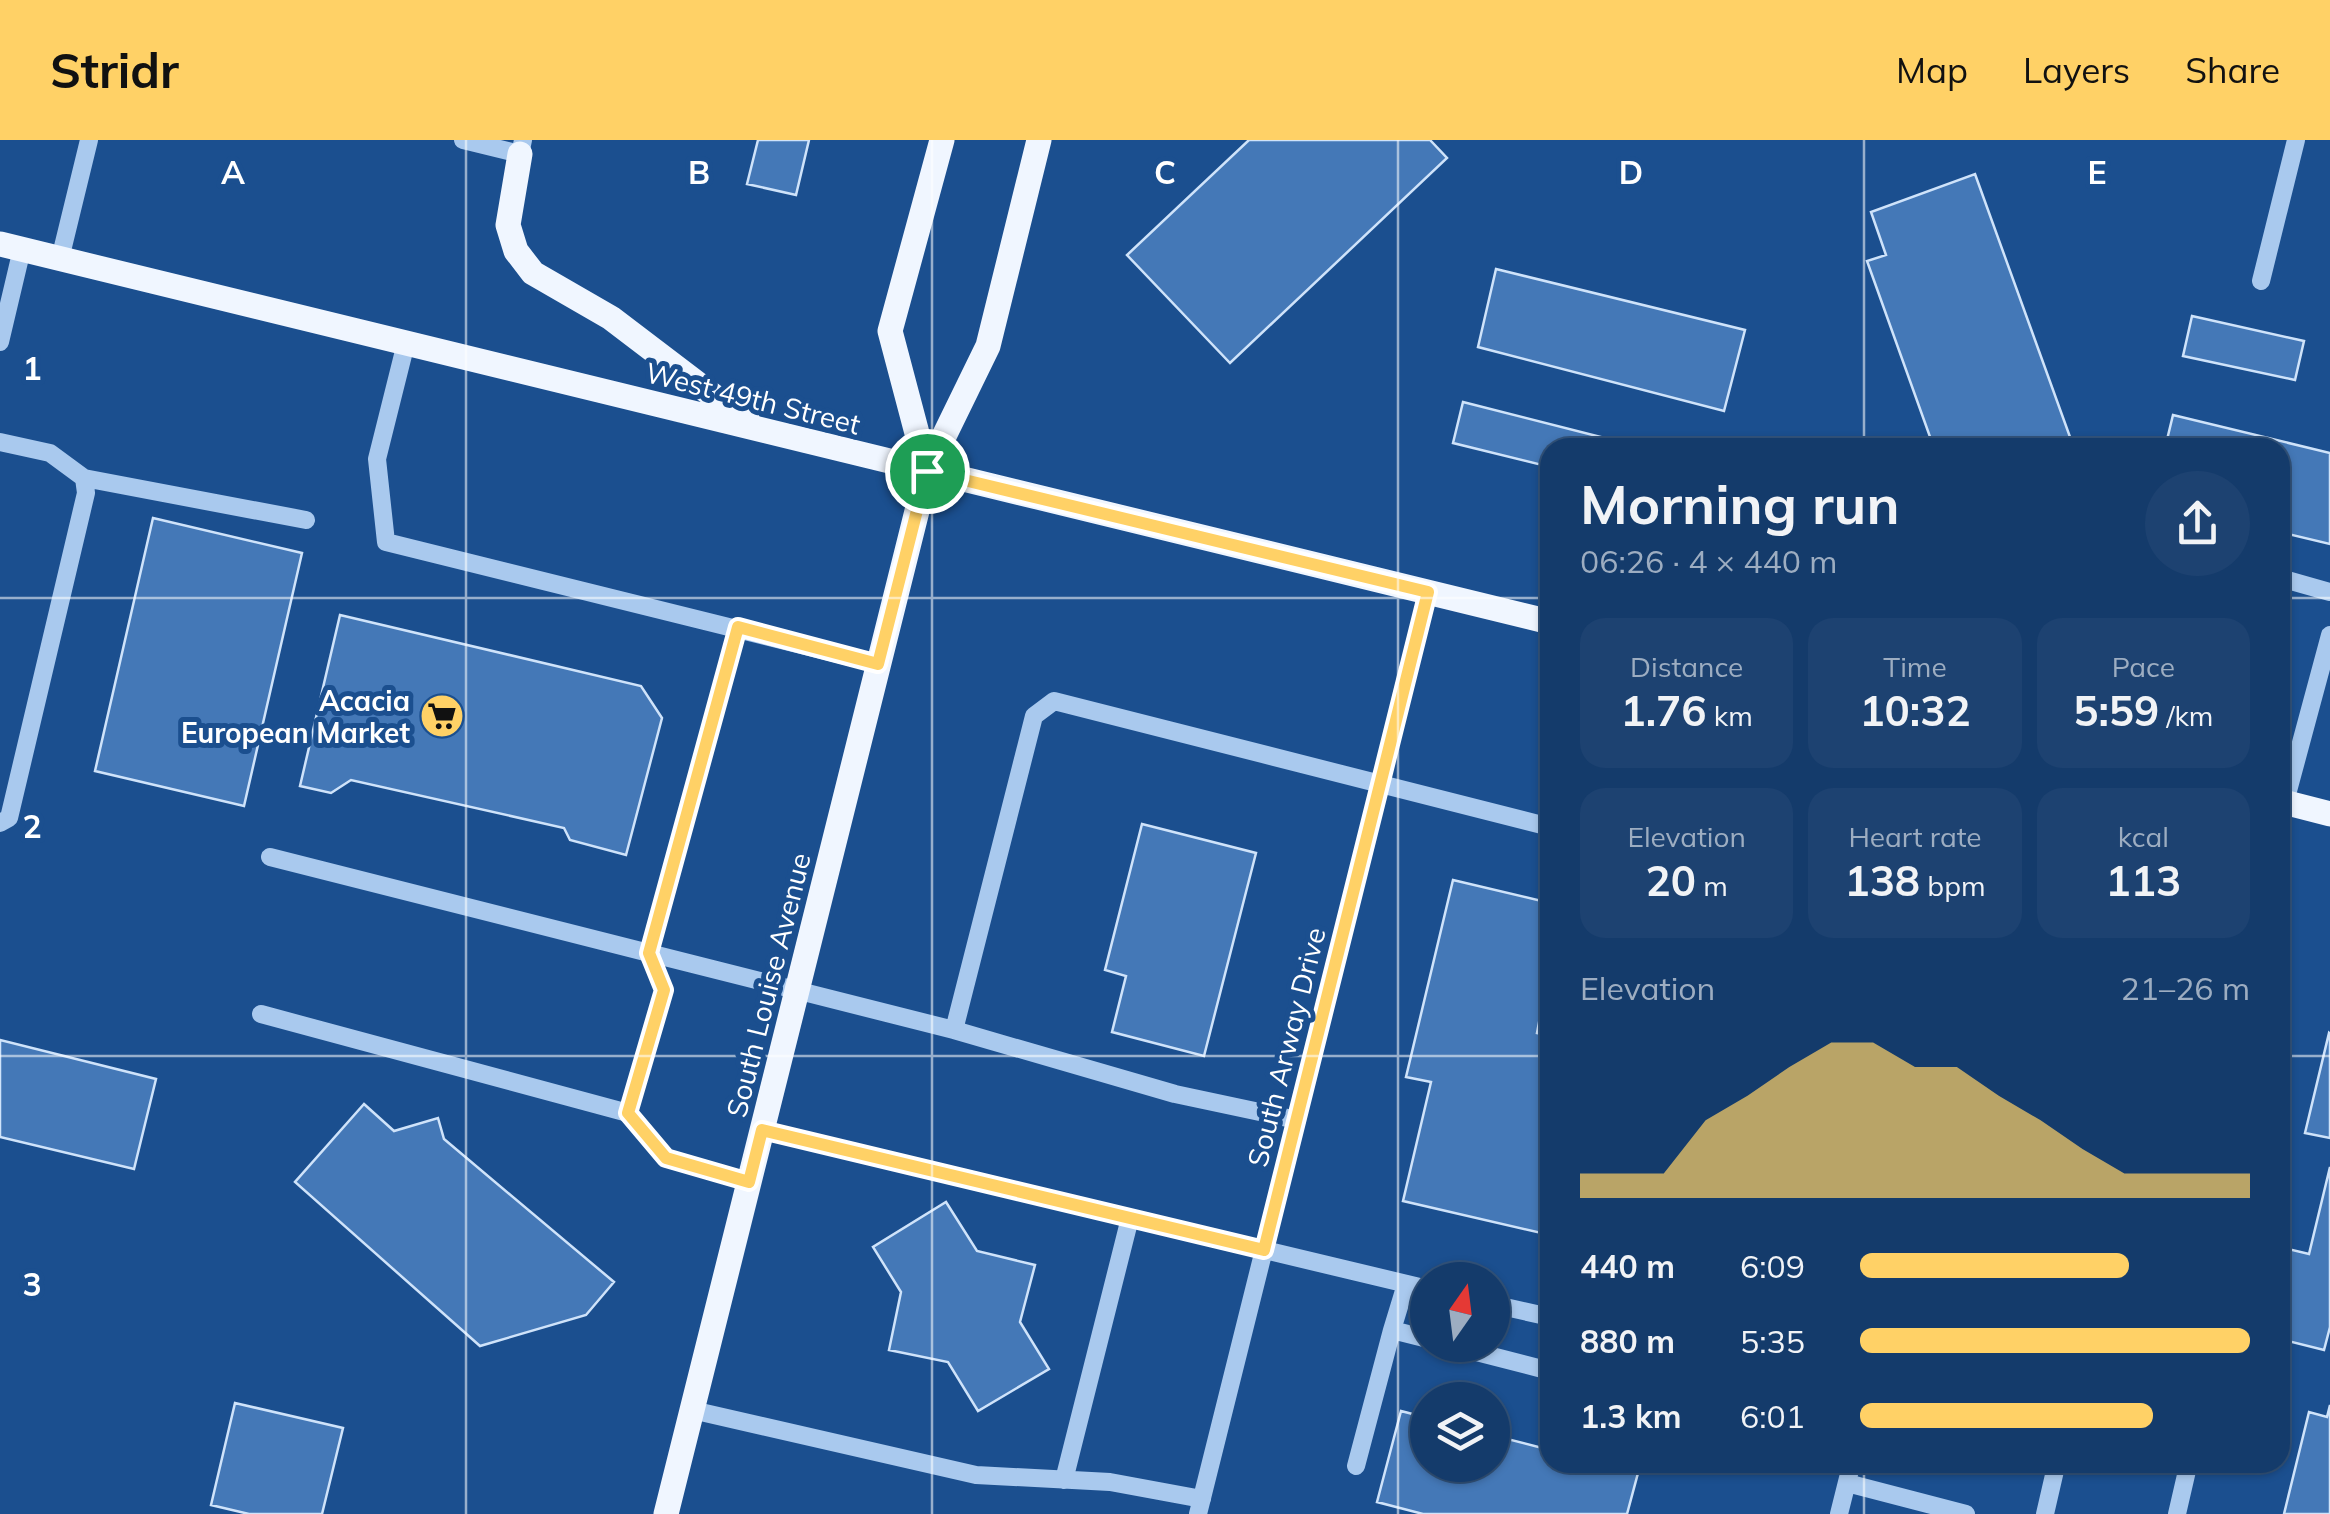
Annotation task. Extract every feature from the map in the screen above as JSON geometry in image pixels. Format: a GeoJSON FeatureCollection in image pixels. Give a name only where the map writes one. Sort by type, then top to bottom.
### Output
{"type":"FeatureCollection","features":[{"type":"Feature","properties":{"kind":"main road","name":"South Louise Avenue"},"geometry":{"type":"LineString","coordinates":[[927,471],[890,331],[942,140]]}},
{"type":"Feature","properties":{"kind":"main road","name":"South Louise Avenue"},"geometry":{"type":"LineString","coordinates":[[666,1514],[927,471],[988,346],[1039,140]]}},
{"type":"Feature","properties":{"kind":"main road"},"geometry":{"type":"LineString","coordinates":[[522,147],[508,225],[516,251],[533,273],[611,318],[756,429]]}},
{"type":"Feature","properties":{"kind":"main road","name":"West 49th Street"},"geometry":{"type":"LineString","coordinates":[[11,246],[1540,620]]}},
{"type":"Feature","properties":{"kind":"main road"},"geometry":{"type":"LineString","coordinates":[[2290,804],[2330,814]]}},
{"type":"Feature","properties":{"kind":"street"},"geometry":{"type":"LineString","coordinates":[[60,259],[89,140]]}},
{"type":"Feature","properties":{"kind":"street"},"geometry":{"type":"LineString","coordinates":[[463,140],[522,147]]}},
{"type":"Feature","properties":{"kind":"street"},"geometry":{"type":"LineString","coordinates":[[2260,281],[2296,140]]}},
{"type":"Feature","properties":{"kind":"street"},"geometry":{"type":"LineString","coordinates":[[0,342],[11,246]]}},
{"type":"Feature","properties":{"kind":"street"},"geometry":{"type":"LineString","coordinates":[[406,344],[377,459],[386,542],[878,664]]}},
{"type":"Feature","properties":{"kind":"street"},"geometry":{"type":"LineString","coordinates":[[0,442],[50,453],[84,478],[306,520]]}},
{"type":"Feature","properties":{"kind":"street"},"geometry":{"type":"LineString","coordinates":[[0,823],[9,818],[86,493],[84,478]]}},
{"type":"Feature","properties":{"kind":"street"},"geometry":{"type":"LineString","coordinates":[[2290,581],[2330,592]]}},
{"type":"Feature","properties":{"kind":"street","name":"South Arway Drive"},"geometry":{"type":"LineString","coordinates":[[1200,1506],[1428,592]]}},
{"type":"Feature","properties":{"kind":"street"},"geometry":{"type":"LineString","coordinates":[[628,1113],[664,990],[649,953],[738,627]]}},
{"type":"Feature","properties":{"kind":"street"},"geometry":{"type":"LineString","coordinates":[[2290,774],[2330,636]]}},
{"type":"Feature","properties":{"kind":"street"},"geometry":{"type":"LineString","coordinates":[[954,1030],[1034,716],[1054,701],[1540,824]]}},
{"type":"Feature","properties":{"kind":"street"},"geometry":{"type":"LineString","coordinates":[[270,858],[798,988],[1176,1094],[1297,1120]]}},
{"type":"Feature","properties":{"kind":"street"},"geometry":{"type":"LineString","coordinates":[[260,1014],[628,1113],[666,1158],[749,1182]]}},
{"type":"Feature","properties":{"kind":"street"},"geometry":{"type":"LineString","coordinates":[[762,1130],[1410,1285]]}},
{"type":"Feature","properties":{"kind":"street"},"geometry":{"type":"LineString","coordinates":[[1064,1480],[1130,1218]]}},
{"type":"Feature","properties":{"kind":"street"},"geometry":{"type":"LineString","coordinates":[[1356,1466],[1406,1284]]}},
{"type":"Feature","properties":{"kind":"street"},"geometry":{"type":"LineString","coordinates":[[1510,1308],[1540,1315]]}},
{"type":"Feature","properties":{"kind":"street"},"geometry":{"type":"LineString","coordinates":[[1392,1330],[1410,1334]]}},
{"type":"Feature","properties":{"kind":"street"},"geometry":{"type":"LineString","coordinates":[[1510,1361],[1540,1368]]}},
{"type":"Feature","properties":{"kind":"street"},"geometry":{"type":"LineString","coordinates":[[692,1410],[976,1475],[1110,1482],[1200,1506]]}},
{"type":"Feature","properties":{"kind":"street"},"geometry":{"type":"LineString","coordinates":[[1839,1514],[1850,1473]]}},
{"type":"Feature","properties":{"kind":"street"},"geometry":{"type":"LineString","coordinates":[[2045,1514],[2054,1473]]}},
{"type":"Feature","properties":{"kind":"street"},"geometry":{"type":"LineString","coordinates":[[2177,1514],[2186,1473]]}},
{"type":"Feature","properties":{"kind":"street"},"geometry":{"type":"LineString","coordinates":[[1847,1484],[1966,1514]]}},
{"type":"Feature","properties":{"kind":"building"},"geometry":{"type":"Polygon","coordinates":[[[758,140],[809,140],[796,195],[747,184],[758,140]]]}},
{"type":"Feature","properties":{"kind":"building"},"geometry":{"type":"Polygon","coordinates":[[[1249,140],[1430,140],[1447,158],[1230,363],[1127,255],[1249,140]]]}},
{"type":"Feature","properties":{"kind":"building"},"geometry":{"type":"Polygon","coordinates":[[[1975,174],[2070,438],[1930,438],[1867,261],[1886,255],[1871,212],[1975,174]]]}},
{"type":"Feature","properties":{"kind":"building"},"geometry":{"type":"Polygon","coordinates":[[[1496,269],[1745,330],[1724,411],[1478,347],[1496,269]]]}},
{"type":"Feature","properties":{"kind":"building"},"geometry":{"type":"Polygon","coordinates":[[[2192,316],[2304,341],[2295,380],[2183,356],[2192,316]]]}},
{"type":"Feature","properties":{"kind":"building"},"geometry":{"type":"Polygon","coordinates":[[[1463,402],[1605,438],[1540,438],[1540,465],[1453,443],[1463,402]]]}},
{"type":"Feature","properties":{"kind":"building"},"geometry":{"type":"Polygon","coordinates":[[[2173,415],[2268,438],[2167,438],[2173,415]]]}},
{"type":"Feature","properties":{"kind":"building"},"geometry":{"type":"Polygon","coordinates":[[[2290,443],[2330,453],[2330,544],[2290,534],[2290,443]]]}},
{"type":"Feature","properties":{"kind":"building"},"geometry":{"type":"Polygon","coordinates":[[[153,518],[302,553],[244,806],[95,771],[153,518]]]}},
{"type":"Feature","properties":{"kind":"building"},"geometry":{"type":"Polygon","coordinates":[[[340,615],[641,686],[662,718],[626,855],[570,840],[564,828],[351,780],[331,793],[300,786],[340,615]]]}},
{"type":"Feature","properties":{"kind":"building"},"geometry":{"type":"Polygon","coordinates":[[[1142,824],[1256,853],[1204,1056],[1112,1032],[1126,976],[1105,970],[1142,824]]]}},
{"type":"Feature","properties":{"kind":"building"},"geometry":{"type":"Polygon","coordinates":[[[1453,880],[1540,901],[1540,1233],[1403,1201],[1431,1082],[1406,1077],[1453,880]]]}},
{"type":"Feature","properties":{"kind":"building"},"geometry":{"type":"Polygon","coordinates":[[[2330,1034],[2330,1138],[2305,1133],[2330,1034]]]}},
{"type":"Feature","properties":{"kind":"building"},"geometry":{"type":"Polygon","coordinates":[[[0,1040],[156,1079],[134,1169],[0,1137],[0,1040]]]}},
{"type":"Feature","properties":{"kind":"building"},"geometry":{"type":"Polygon","coordinates":[[[364,1104],[394,1131],[438,1118],[444,1139],[614,1282],[586,1315],[480,1346],[295,1182],[364,1104]]]}},
{"type":"Feature","properties":{"kind":"building"},"geometry":{"type":"Polygon","coordinates":[[[2330,1167],[2330,1327],[2324,1350],[2290,1342],[2290,1249],[2309,1254],[2330,1167]]]}},
{"type":"Feature","properties":{"kind":"building"},"geometry":{"type":"Polygon","coordinates":[[[946,1202],[977,1251],[1035,1265],[1020,1322],[1049,1369],[978,1411],[948,1362],[889,1350],[901,1292],[873,1247],[946,1202]]]}},
{"type":"Feature","properties":{"kind":"building"},"geometry":{"type":"Polygon","coordinates":[[[235,1403],[343,1428],[322,1514],[249,1514],[211,1505],[235,1403]]]}},
{"type":"Feature","properties":{"kind":"building"},"geometry":{"type":"Polygon","coordinates":[[[2330,1405],[2330,1514],[2284,1514],[2309,1412],[2327,1417],[2330,1405]]]}},
{"type":"Feature","properties":{"kind":"building"},"geometry":{"type":"Polygon","coordinates":[[[1401,1411],[1410,1413],[1410,1482],[1510,1482],[1510,1440],[1540,1447],[1540,1473],[1638,1473],[1627,1514],[1423,1514],[1377,1502],[1401,1411]]]}},
{"type":"Feature","properties":{"kind":"place","name":"Acacia European Market"},"geometry":{"type":"Point","coordinates":[442,716]}},
{"type":"Feature","properties":{"kind":"route"},"geometry":{"type":"LineString","coordinates":[[927,471],[1428,592],[1264,1250],[762,1130],[749,1182],[666,1158],[628,1113],[664,990],[649,953],[738,627],[878,664],[927,471]]}}]}
